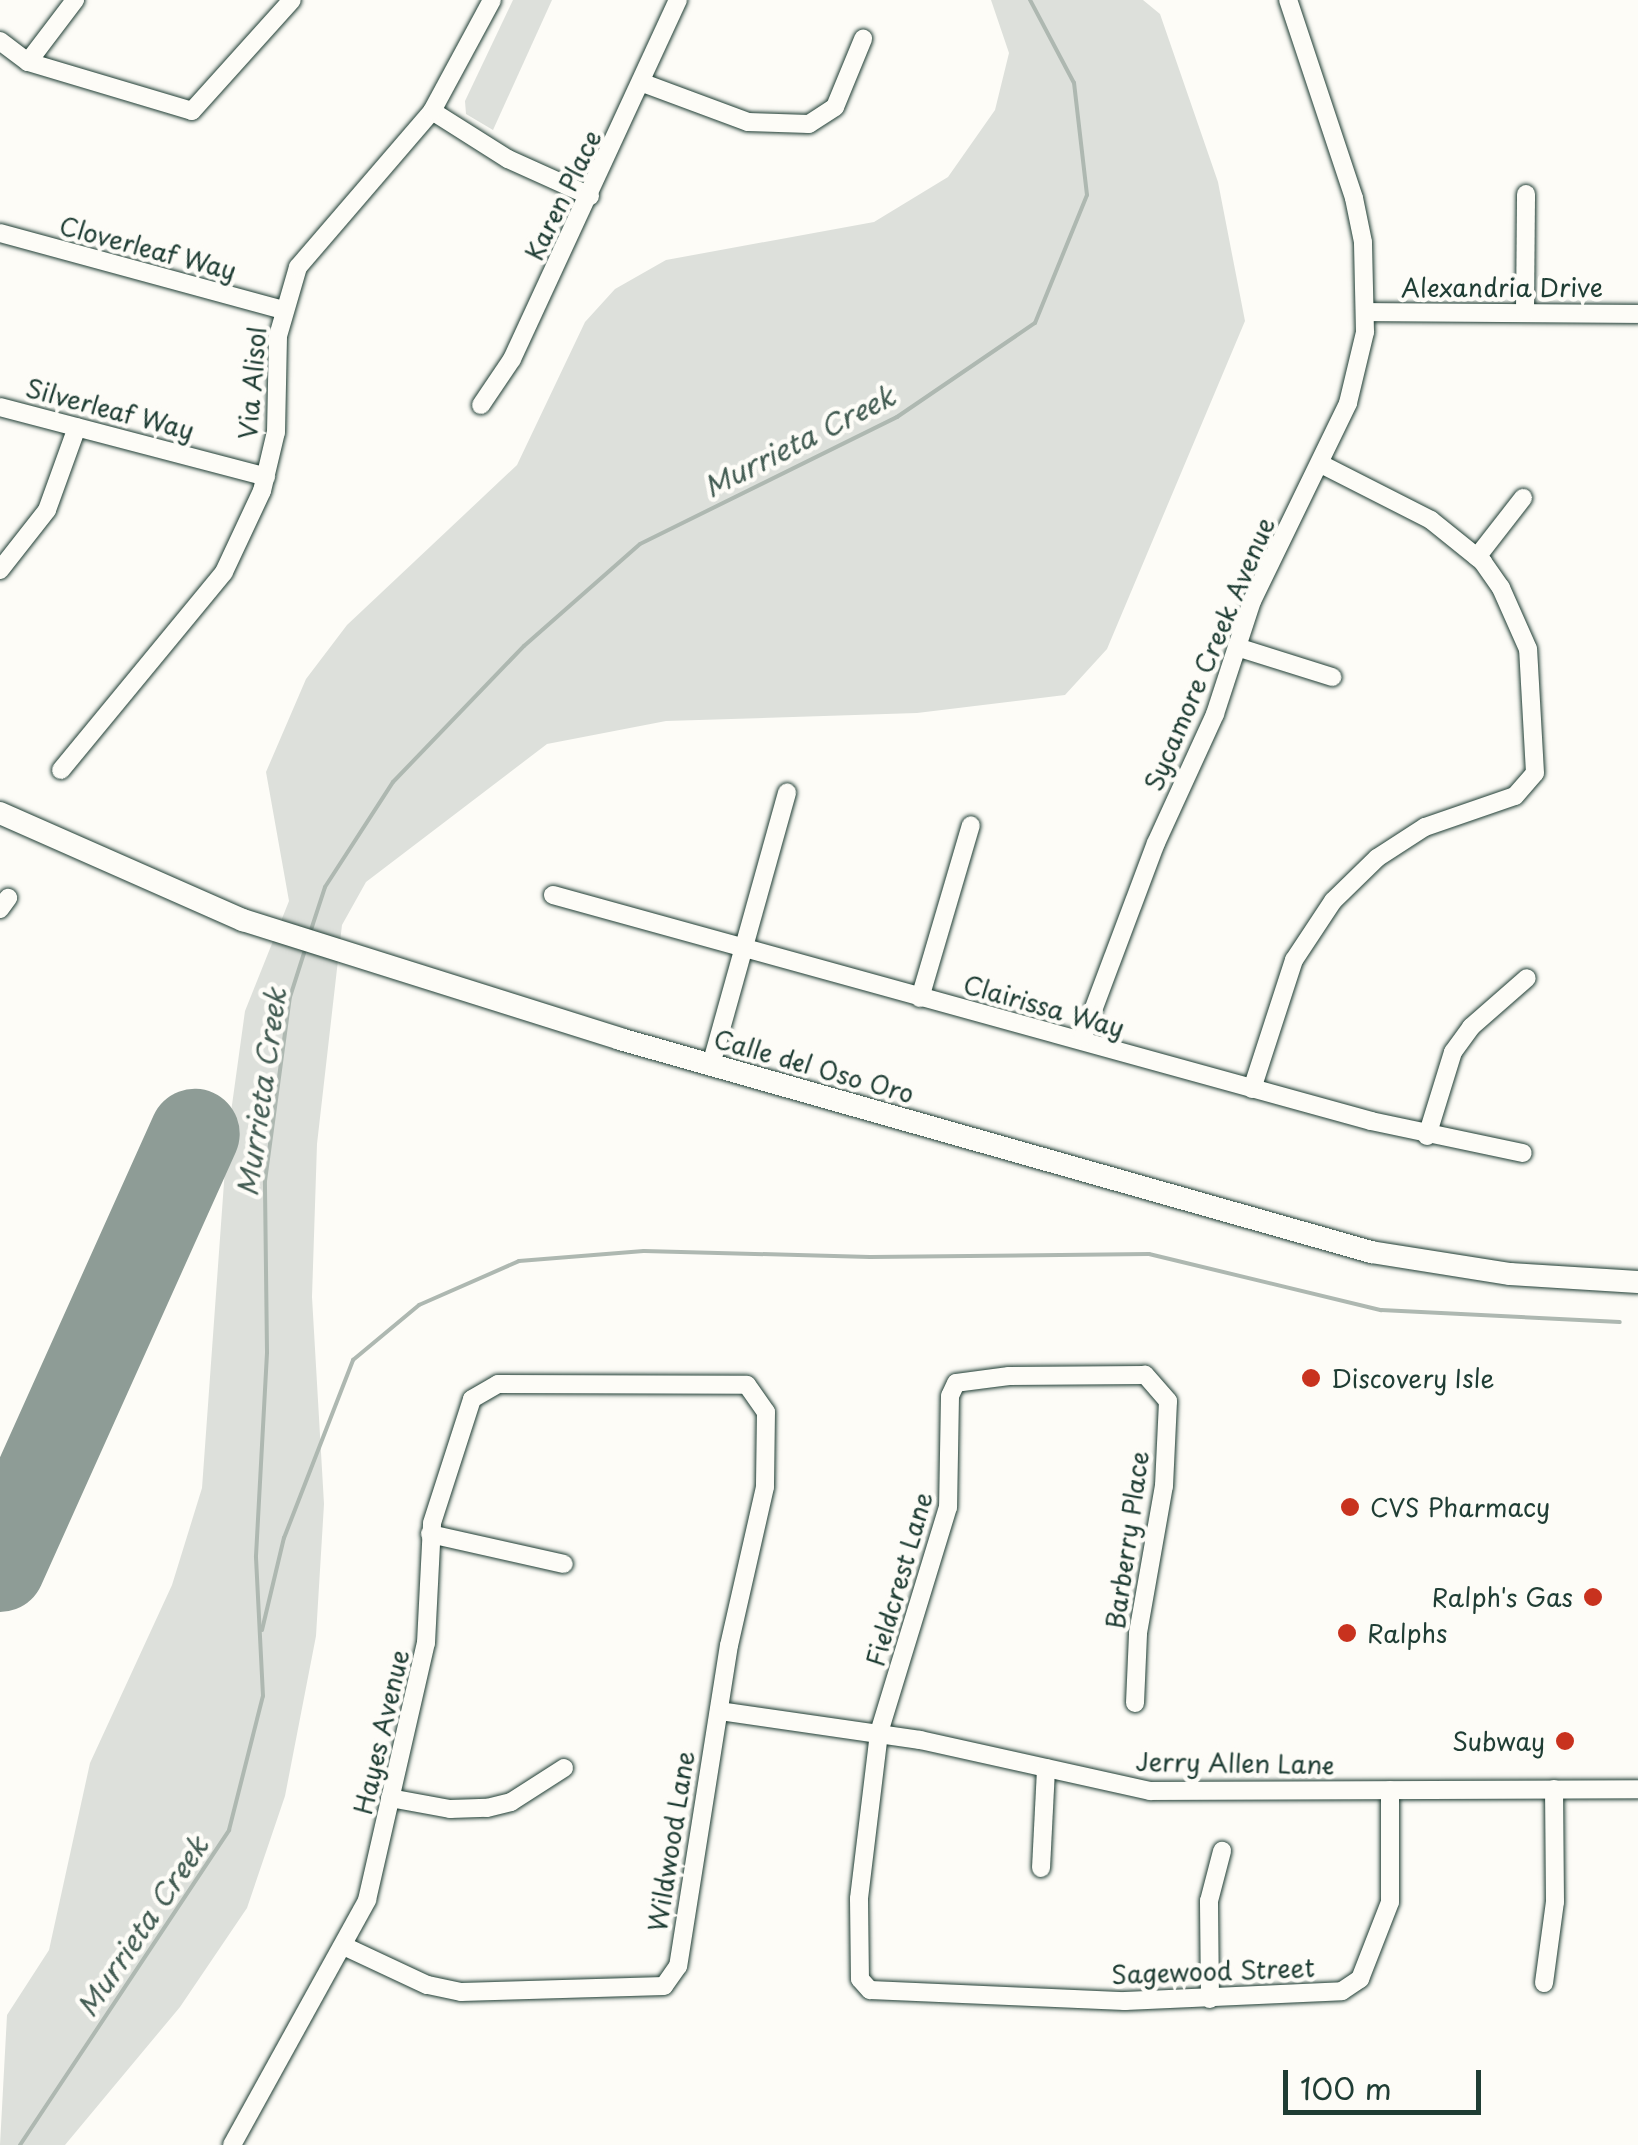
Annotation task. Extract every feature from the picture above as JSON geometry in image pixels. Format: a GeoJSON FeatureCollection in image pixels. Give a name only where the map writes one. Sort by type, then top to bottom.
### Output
{"type":"FeatureCollection","features":[{"type":"Feature","properties":{"kind":"main road","name":"Calle del Oso Oro"},"geometry":{"type":"LineString","coordinates":[[0,813],[243,920],[711,1065],[1371,1252],[1510,1274],[1638,1282]]}},
{"type":"Feature","properties":{"kind":"street"},"geometry":{"type":"LineString","coordinates":[[28,62],[75,0]]}},
{"type":"Feature","properties":{"kind":"street"},"geometry":{"type":"LineString","coordinates":[[0,41],[28,62],[192,111],[292,0]]}},
{"type":"Feature","properties":{"kind":"street","name":"Via Alisol"},"geometry":{"type":"LineString","coordinates":[[61,770],[224,572],[266,477],[276,432],[284,310],[315,241],[432,111],[492,0]]}},
{"type":"Feature","properties":{"kind":"street","name":"Karen Place"},"geometry":{"type":"LineString","coordinates":[[481,405],[512,359],[643,83],[678,0]]}},
{"type":"Feature","properties":{"kind":"street","name":"Sycamore Creek Avenue"},"geometry":{"type":"LineString","coordinates":[[1084,1038],[1252,600],[1348,403],[1366,312],[1354,198],[1288,0]]}},
{"type":"Feature","properties":{"kind":"street"},"geometry":{"type":"LineString","coordinates":[[643,83],[748,122],[808,124],[835,107],[864,39]]}},
{"type":"Feature","properties":{"kind":"street"},"geometry":{"type":"LineString","coordinates":[[432,111],[508,159],[590,196]]}},
{"type":"Feature","properties":{"kind":"street"},"geometry":{"type":"LineString","coordinates":[[1525,313],[1526,194]]}},
{"type":"Feature","properties":{"kind":"street","name":"Cloverleaf Way"},"geometry":{"type":"LineString","coordinates":[[0,233],[284,310]]}},
{"type":"Feature","properties":{"kind":"street","name":"Alexandria Drive"},"geometry":{"type":"LineString","coordinates":[[1366,312],[1638,314]]}},
{"type":"Feature","properties":{"kind":"street","name":"Silverleaf Way"},"geometry":{"type":"LineString","coordinates":[[0,406],[266,477]]}},
{"type":"Feature","properties":{"kind":"street"},"geometry":{"type":"LineString","coordinates":[[0,570],[48,510],[77,427]]}},
{"type":"Feature","properties":{"kind":"street"},"geometry":{"type":"LineString","coordinates":[[1252,1090],[1294,960],[1333,901],[1377,858],[1424,827],[1531,785],[1535,726],[1528,650],[1501,588],[1477,557],[1431,520],[1321,464]]}},
{"type":"Feature","properties":{"kind":"street"},"geometry":{"type":"LineString","coordinates":[[1477,557],[1523,498]]}},
{"type":"Feature","properties":{"kind":"street"},"geometry":{"type":"LineString","coordinates":[[1236,647],[1332,677]]}},
{"type":"Feature","properties":{"kind":"street"},"geometry":{"type":"LineString","coordinates":[[711,1065],[787,792]]}},
{"type":"Feature","properties":{"kind":"street"},"geometry":{"type":"LineString","coordinates":[[920,998],[970,825]]}},
{"type":"Feature","properties":{"kind":"street","name":"Clairissa Way"},"geometry":{"type":"LineString","coordinates":[[554,895],[920,998],[1084,1038],[1252,1090],[1427,1136],[1523,1153]]}},
{"type":"Feature","properties":{"kind":"street"},"geometry":{"type":"LineString","coordinates":[[1427,1136],[1453,1052],[1471,1026],[1527,978]]}},
{"type":"Feature","properties":{"kind":"street","name":"Fieldcrest Lane"},"geometry":{"type":"LineString","coordinates":[[870,1990],[860,1978],[859,1899],[879,1733],[948,1507],[950,1396],[956,1383],[1009,1376],[1145,1375],[1159,1386]]}},
{"type":"Feature","properties":{"kind":"street","name":"Hayes Avenue"},"geometry":{"type":"LineString","coordinates":[[232,2145],[293,2028],[346,1947],[378,1862],[426,1643],[430,1534],[460,1427],[484,1388],[746,1385]]}},
{"type":"Feature","properties":{"kind":"street","name":"Wildwood Lane"},"geometry":{"type":"LineString","coordinates":[[346,1947],[427,1985],[461,1992],[664,1986],[678,1966],[719,1710],[765,1487],[766,1412],[762,1398],[746,1385]]}},
{"type":"Feature","properties":{"kind":"street","name":"Barberry Place"},"geometry":{"type":"LineString","coordinates":[[1135,1703],[1138,1633],[1164,1486],[1168,1400],[1159,1386]]}},
{"type":"Feature","properties":{"kind":"street"},"geometry":{"type":"LineString","coordinates":[[430,1534],[564,1564]]}},
{"type":"Feature","properties":{"kind":"street","name":"Jerry Allen Lane"},"geometry":{"type":"LineString","coordinates":[[719,1710],[879,1733],[1150,1791],[1638,1789]]}},
{"type":"Feature","properties":{"kind":"street"},"geometry":{"type":"LineString","coordinates":[[390,1798],[450,1809],[487,1808],[511,1802],[564,1768]]}},
{"type":"Feature","properties":{"kind":"street"},"geometry":{"type":"LineString","coordinates":[[1041,1868],[1046,1768]]}},
{"type":"Feature","properties":{"kind":"street"},"geometry":{"type":"LineString","coordinates":[[1544,1983],[1555,1902],[1554,1789]]}},
{"type":"Feature","properties":{"kind":"street","name":"Sagewood Street"},"geometry":{"type":"LineString","coordinates":[[870,1990],[1210,1999],[1342,1990],[1360,1979],[1390,1902],[1390,1790]]}},
{"type":"Feature","properties":{"kind":"street"},"geometry":{"type":"LineString","coordinates":[[1210,1999],[1209,1902],[1222,1851]]}},
{"type":"Feature","properties":{"kind":"shaded area"},"geometry":{"type":"Polygon","coordinates":[[[513,0],[552,0],[493,130],[466,114],[465,101],[513,0]]]}},
{"type":"Feature","properties":{"kind":"shaded area"},"geometry":{"type":"Polygon","coordinates":[[[991,0],[1143,0],[1160,14],[1218,182],[1245,321],[1107,649],[1065,695],[917,713],[666,721],[547,744],[366,882],[342,925],[317,1144],[312,1297],[324,1504],[316,1636],[285,1796],[247,1908],[180,2007],[65,2145],[0,2145],[7,2015],[49,1950],[90,1763],[172,1585],[202,1488],[227,1141],[245,1011],[289,901],[266,772],[306,679],[347,625],[517,465],[585,322],[615,289],[666,260],[874,222],[948,177],[995,110],[1009,53],[991,0]]]}},
{"type":"Feature","properties":{"kind":"waterway","name":"Murrieta Creek"},"geometry":{"type":"LineString","coordinates":[[310,933],[325,887],[393,782],[524,646],[640,544],[897,417],[1035,323],[1087,195],[1074,83],[1030,0]]}},
{"type":"Feature","properties":{"kind":"waterway","name":"Murrieta Creek"},"geometry":{"type":"LineString","coordinates":[[20,2145],[229,1830],[263,1696],[256,1556],[267,1352],[265,1181],[290,997],[306,947]]}},
{"type":"Feature","properties":{"kind":"waterway"},"geometry":{"type":"LineString","coordinates":[[262,1630],[284,1538],[353,1360],[419,1305],[519,1261],[644,1251],[870,1257],[1149,1254],[1381,1310],[1620,1322]]}},
{"type":"Feature","properties":{"kind":"runway"},"geometry":{"type":"LineString","coordinates":[[0,1567],[195,1134]]}},
{"type":"Feature","properties":{"kind":"place","name":"Discovery Isle"},"geometry":{"type":"Point","coordinates":[1311,1378]}},
{"type":"Feature","properties":{"kind":"place","name":"CVS Pharmacy"},"geometry":{"type":"Point","coordinates":[1350,1507]}},
{"type":"Feature","properties":{"kind":"place","name":"Ralph's Gas"},"geometry":{"type":"Point","coordinates":[1593,1597]}},
{"type":"Feature","properties":{"kind":"place","name":"Ralphs"},"geometry":{"type":"Point","coordinates":[1347,1633]}},
{"type":"Feature","properties":{"kind":"place","name":"Subway"},"geometry":{"type":"Point","coordinates":[1565,1741]}}]}
